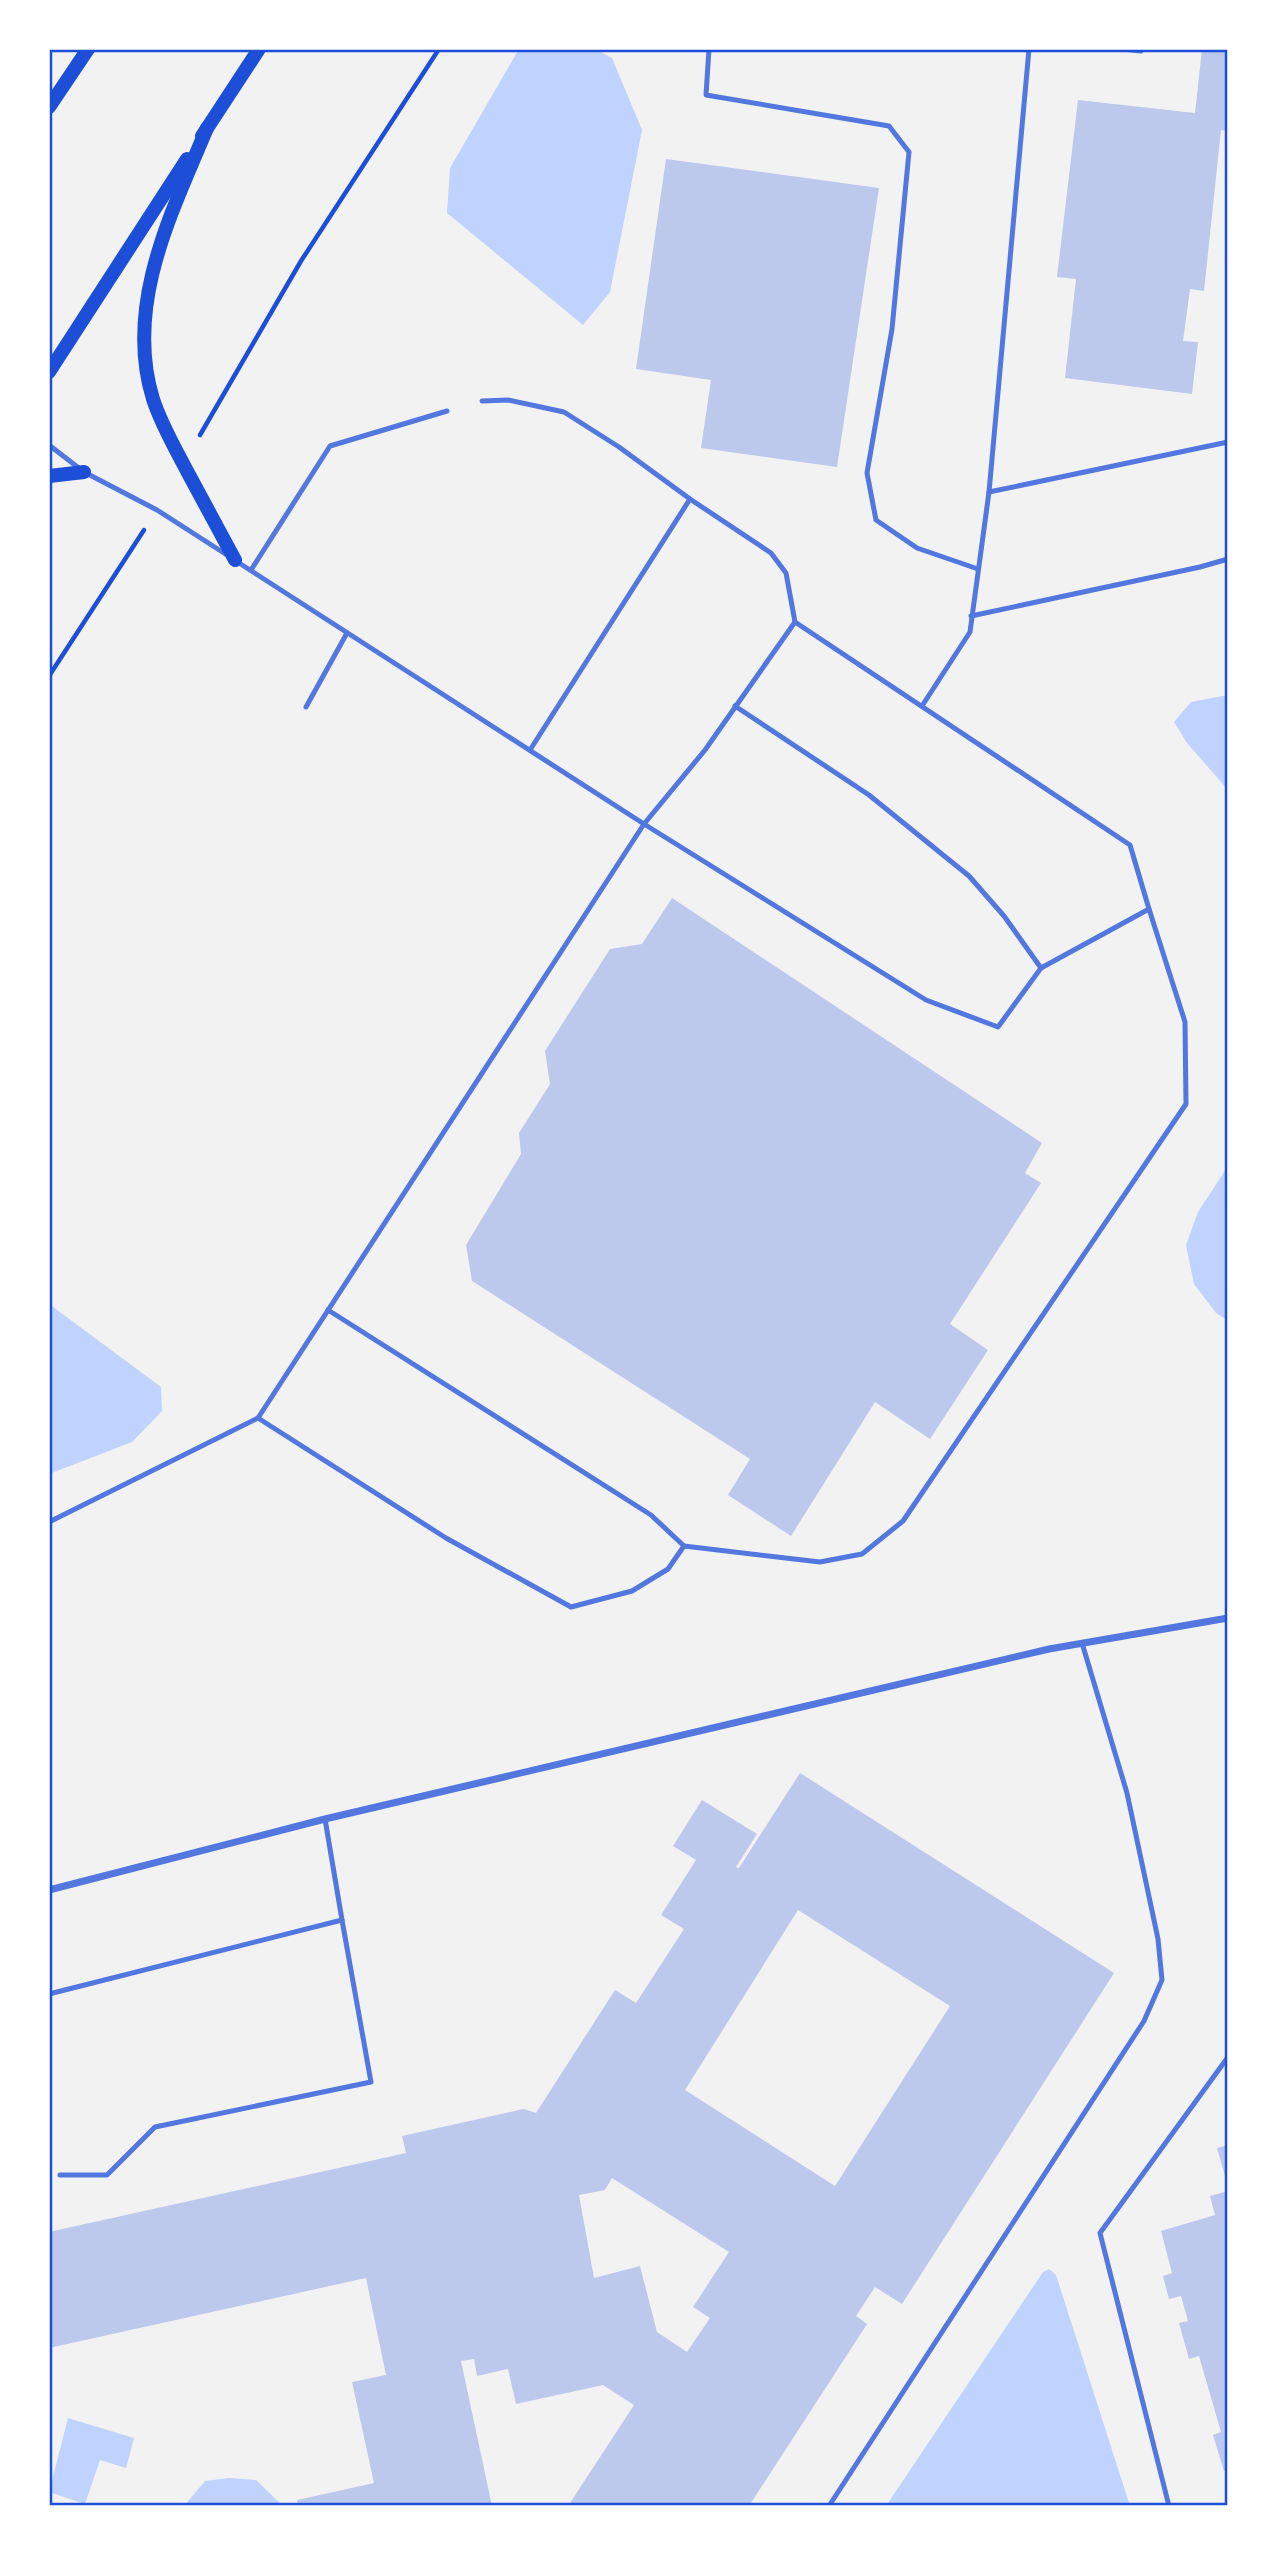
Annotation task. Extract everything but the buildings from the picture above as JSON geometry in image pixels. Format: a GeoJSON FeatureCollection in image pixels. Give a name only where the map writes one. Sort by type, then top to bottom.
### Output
{"type":"FeatureCollection","features":[{"type":"Feature","properties":{"kind":"main road"},"geometry":{"type":"LineString","coordinates":[[49,107],[88,49]]}},
{"type":"Feature","properties":{"kind":"main road"},"geometry":{"type":"LineString","coordinates":[[49,372],[259,49]]}},
{"type":"Feature","properties":{"kind":"main road"},"geometry":{"type":"LineString","coordinates":[[207,128],[166,227],[152,273],[145,322],[146,363],[153,398],[184,464],[235,560]]}},
{"type":"Feature","properties":{"kind":"main road"},"geometry":{"type":"LineString","coordinates":[[49,476],[84,472]]}},
{"type":"Feature","properties":{"kind":"street"},"geometry":{"type":"LineString","coordinates":[[49,1889],[325,1819],[1082,1643],[1228,1618]]}},
{"type":"Feature","properties":{"kind":"lane"},"geometry":{"type":"LineString","coordinates":[[709,49],[706,95],[889,126],[909,152],[892,329],[867,473],[876,520],[917,548],[978,569]]}},
{"type":"Feature","properties":{"kind":"lane"},"geometry":{"type":"LineString","coordinates":[[922,706],[970,632],[989,492],[1029,49]]}},
{"type":"Feature","properties":{"kind":"lane"},"geometry":{"type":"LineString","coordinates":[[1122,49],[1141,49]]}},
{"type":"Feature","properties":{"kind":"lane"},"geometry":{"type":"LineString","coordinates":[[49,1522],[258,1418],[644,824],[705,750],[795,622],[786,573],[771,553],[564,412],[508,400],[482,401]]}},
{"type":"Feature","properties":{"kind":"lane"},"geometry":{"type":"LineString","coordinates":[[251,570],[330,446],[447,411]]}},
{"type":"Feature","properties":{"kind":"lane"},"geometry":{"type":"LineString","coordinates":[[989,492],[1228,442]]}},
{"type":"Feature","properties":{"kind":"lane"},"geometry":{"type":"LineString","coordinates":[[49,445],[84,472],[157,510],[644,824],[926,1000],[998,1027],[1041,968],[1149,909]]}},
{"type":"Feature","properties":{"kind":"lane"},"geometry":{"type":"LineString","coordinates":[[530,750],[690,499]]}},
{"type":"Feature","properties":{"kind":"lane"},"geometry":{"type":"LineString","coordinates":[[971,616],[1228,559]]}},
{"type":"Feature","properties":{"kind":"lane"},"geometry":{"type":"LineString","coordinates":[[328,1310],[651,1515],[684,1546],[820,1562],[862,1554],[903,1521],[1186,1104],[1185,1022],[1130,845],[795,622]]}},
{"type":"Feature","properties":{"kind":"lane"},"geometry":{"type":"LineString","coordinates":[[306,707],[347,633]]}},
{"type":"Feature","properties":{"kind":"lane"},"geometry":{"type":"LineString","coordinates":[[735,706],[869,795],[969,876],[1004,915],[1041,968]]}},
{"type":"Feature","properties":{"kind":"lane"},"geometry":{"type":"LineString","coordinates":[[258,1418],[446,1538],[571,1607],[632,1591],[668,1569],[684,1546]]}},
{"type":"Feature","properties":{"kind":"lane"},"geometry":{"type":"LineString","coordinates":[[830,2506],[1144,2021],[1162,1980],[1157,1939],[1128,1793],[1082,1643]]}},
{"type":"Feature","properties":{"kind":"lane"},"geometry":{"type":"LineString","coordinates":[[60,2175],[107,2175],[155,2127],[371,2082],[325,1819]]}},
{"type":"Feature","properties":{"kind":"lane"},"geometry":{"type":"LineString","coordinates":[[49,1994],[342,1920]]}},
{"type":"Feature","properties":{"kind":"lane"},"geometry":{"type":"LineString","coordinates":[[1169,2506],[1100,2233],[1228,2057]]}},
{"type":"Feature","properties":{"kind":"path"},"geometry":{"type":"LineString","coordinates":[[184,464],[301,261],[439,49]]}},
{"type":"Feature","properties":{"kind":"path"},"geometry":{"type":"LineString","coordinates":[[49,676],[157,510]]}},
{"type":"Feature","properties":{"kind":"water"},"geometry":{"type":"Polygon","coordinates":[[[519,49],[595,49],[612,58],[642,130],[610,292],[583,325],[447,213],[450,168],[519,49]]]}},
{"type":"Feature","properties":{"kind":"water"},"geometry":{"type":"Polygon","coordinates":[[[1228,695],[1228,790],[1187,743],[1174,722],[1191,702],[1228,695]]]}},
{"type":"Feature","properties":{"kind":"water"},"geometry":{"type":"Polygon","coordinates":[[[1228,1166],[1228,1321],[1216,1313],[1194,1284],[1186,1245],[1198,1212],[1228,1166]]]}},
{"type":"Feature","properties":{"kind":"water"},"geometry":{"type":"Polygon","coordinates":[[[49,1304],[161,1387],[162,1411],[132,1442],[49,1474],[49,1304]]]}},
{"type":"Feature","properties":{"kind":"water"},"geometry":{"type":"Polygon","coordinates":[[[1049,2269],[1056,2275],[1130,2506],[886,2506],[1043,2272],[1049,2269]]]}},
{"type":"Feature","properties":{"kind":"water"},"geometry":{"type":"Polygon","coordinates":[[[68,2418],[134,2438],[126,2468],[100,2460],[85,2504],[49,2492],[68,2418]]]}},
{"type":"Feature","properties":{"kind":"water"},"geometry":{"type":"Polygon","coordinates":[[[229,2478],[256,2480],[283,2506],[184,2506],[205,2481],[229,2478]]]}}]}
